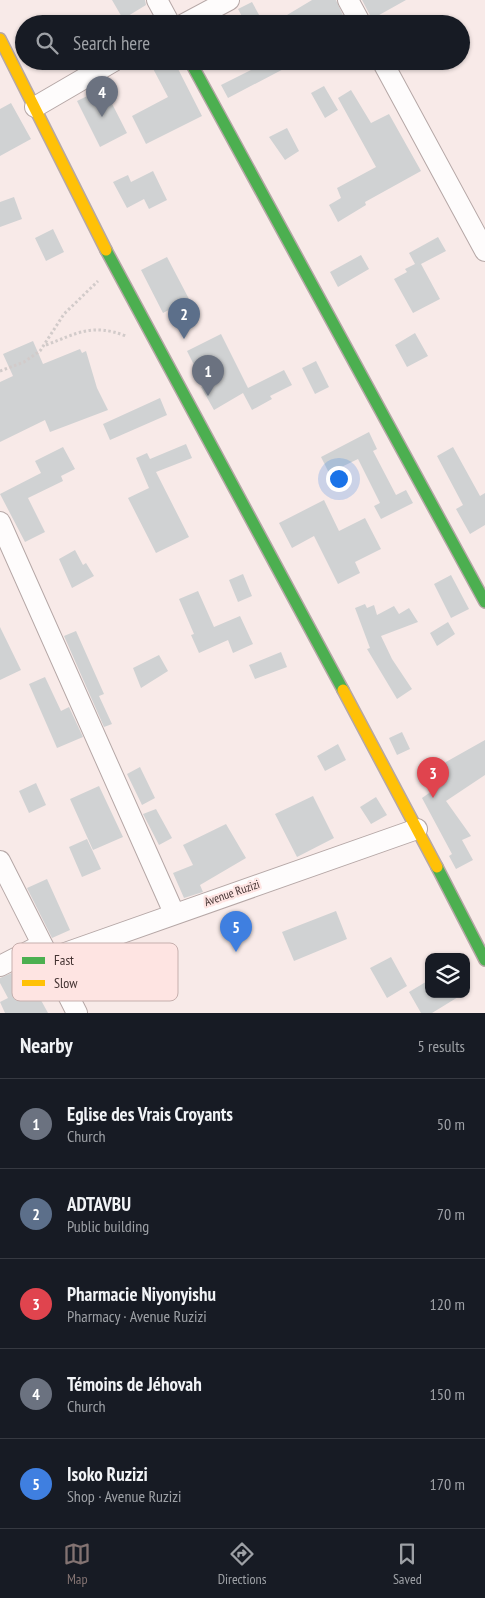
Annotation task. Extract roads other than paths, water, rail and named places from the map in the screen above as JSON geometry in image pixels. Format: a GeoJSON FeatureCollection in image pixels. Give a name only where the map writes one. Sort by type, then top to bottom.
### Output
{"type":"FeatureCollection","features":[{"type":"Feature","properties":{"kind":"main road"},"geometry":{"type":"LineString","coordinates":[[0,39],[8,72],[34,107],[112,263],[417,828],[485,960]]}},
{"type":"Feature","properties":{"kind":"main road"},"geometry":{"type":"LineString","coordinates":[[195,70],[485,602]]}},
{"type":"Feature","properties":{"kind":"street"},"geometry":{"type":"LineString","coordinates":[[157,0],[165,15]]}},
{"type":"Feature","properties":{"kind":"street"},"geometry":{"type":"LineString","coordinates":[[201,15],[229,0]]}},
{"type":"Feature","properties":{"kind":"street"},"geometry":{"type":"LineString","coordinates":[[348,0],[356,15]]}},
{"type":"Feature","properties":{"kind":"street"},"geometry":{"type":"LineString","coordinates":[[34,107],[98,70]]}},
{"type":"Feature","properties":{"kind":"street"},"geometry":{"type":"LineString","coordinates":[[387,70],[485,251]]}},
{"type":"Feature","properties":{"kind":"street"},"geometry":{"type":"LineString","coordinates":[[0,522],[174,913]]}},
{"type":"Feature","properties":{"kind":"street","name":"Avenue Ruzizi"},"geometry":{"type":"LineString","coordinates":[[75,943],[174,913],[417,828]]}},
{"type":"Feature","properties":{"kind":"street"},"geometry":{"type":"LineString","coordinates":[[0,861],[41,943]]}},
{"type":"Feature","properties":{"kind":"street","name":"Avenue Ruzizi"},"geometry":{"type":"LineString","coordinates":[[0,966],[12,962]]}},
{"type":"Feature","properties":{"kind":"street"},"geometry":{"type":"LineString","coordinates":[[71,1001],[77,1013]]}},
{"type":"Feature","properties":{"kind":"place","name":"Témoins de Jéhovah"},"geometry":{"type":"Point","coordinates":[102,117]}},
{"type":"Feature","properties":{"kind":"place","name":"ADTAVBU"},"geometry":{"type":"Point","coordinates":[184,339]}},
{"type":"Feature","properties":{"kind":"place","name":"Eglise des Vrais Croyants"},"geometry":{"type":"Point","coordinates":[208,396]}},
{"type":"Feature","properties":{"kind":"place","name":"Pharmacie Niyonyishu"},"geometry":{"type":"Point","coordinates":[433,798]}},
{"type":"Feature","properties":{"kind":"place","name":"Isoko Ruzizi"},"geometry":{"type":"Point","coordinates":[236,952]}}]}
